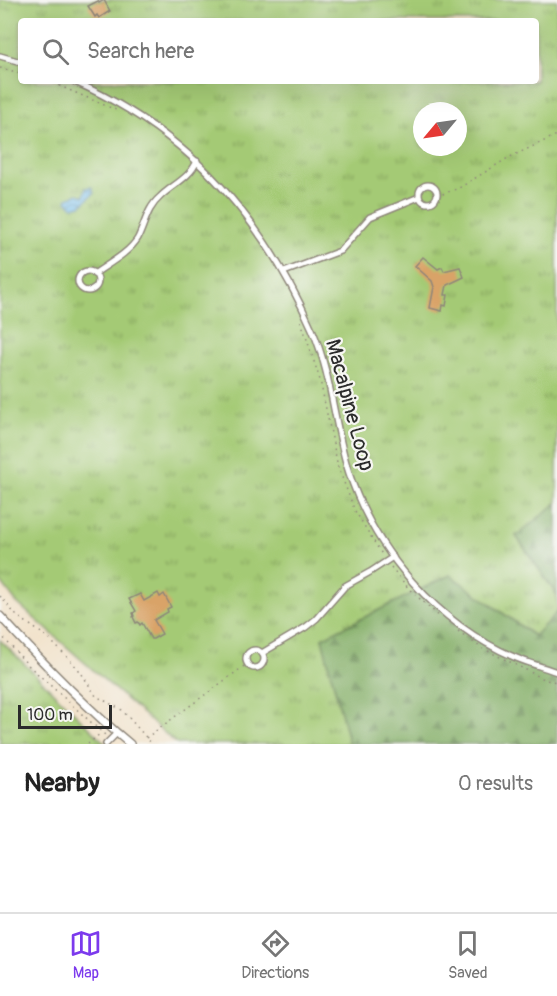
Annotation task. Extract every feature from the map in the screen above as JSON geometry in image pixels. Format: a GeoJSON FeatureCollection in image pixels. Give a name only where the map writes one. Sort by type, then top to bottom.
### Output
{"type":"FeatureCollection","features":[{"type":"Feature","properties":{"kind":"street"},"geometry":{"type":"LineString","coordinates":[[0,56],[18,61]]}},
{"type":"Feature","properties":{"kind":"street","name":"Macalpine Loop"},"geometry":{"type":"LineString","coordinates":[[80,84],[132,110],[167,135],[222,185],[263,238],[284,272],[312,329],[320,352],[349,474],[362,505],[405,573],[432,601],[480,638],[514,657],[557,672]]}},
{"type":"Feature","properties":{"kind":"street"},"geometry":{"type":"LineString","coordinates":[[94,274],[131,246],[137,239],[150,208],[159,197],[186,177],[197,161]]}},
{"type":"Feature","properties":{"kind":"street"},"geometry":{"type":"LineString","coordinates":[[427,184],[435,188],[437,196],[429,203],[422,201],[419,197],[420,188],[427,184]]}},
{"type":"Feature","properties":{"kind":"street"},"geometry":{"type":"LineString","coordinates":[[284,272],[340,250],[370,217],[419,197]]}},
{"type":"Feature","properties":{"kind":"street"},"geometry":{"type":"LineString","coordinates":[[262,653],[316,620],[345,586],[393,557]]}},
{"type":"Feature","properties":{"kind":"street"},"geometry":{"type":"LineString","coordinates":[[0,616],[37,656],[130,744]]}},
{"type":"Feature","properties":{"kind":"street"},"geometry":{"type":"LineString","coordinates":[[258,650],[262,653],[265,661],[260,667],[253,668],[247,664],[246,657],[250,651],[258,650]]}},
{"type":"Feature","properties":{"kind":"street"},"geometry":{"type":"LineString","coordinates":[[108,742],[117,733]]}},
{"type":"Feature","properties":{"kind":"path"},"geometry":{"type":"LineString","coordinates":[[0,68],[18,72]]}},
{"type":"Feature","properties":{"kind":"path"},"geometry":{"type":"LineString","coordinates":[[55,84],[121,113]]}},
{"type":"Feature","properties":{"kind":"path"},"geometry":{"type":"LineString","coordinates":[[437,196],[459,188],[508,158],[557,135]]}},
{"type":"Feature","properties":{"kind":"path"},"geometry":{"type":"LineString","coordinates":[[299,315],[320,380],[338,467],[356,511],[387,561],[410,589],[442,619]]}},
{"type":"Feature","properties":{"kind":"path"},"geometry":{"type":"LineString","coordinates":[[0,596],[16,615],[47,638],[70,660],[96,696],[122,710],[152,744]]}},
{"type":"Feature","properties":{"kind":"path"},"geometry":{"type":"LineString","coordinates":[[455,629],[474,644],[546,680],[557,682]]}},
{"type":"Feature","properties":{"kind":"path"},"geometry":{"type":"LineString","coordinates":[[0,634],[28,665],[102,732],[108,742]]}},
{"type":"Feature","properties":{"kind":"path"},"geometry":{"type":"LineString","coordinates":[[145,738],[247,664]]}},
{"type":"Feature","properties":{"kind":"path"},"geometry":{"type":"LineString","coordinates":[[88,744],[102,732]]}},
{"type":"Feature","properties":{"kind":"green space"},"geometry":{"type":"Polygon","coordinates":[[[0,0],[557,0],[557,503],[516,536],[557,595],[557,612],[535,636],[450,575],[322,638],[349,744],[177,744],[16,602],[0,581],[0,0]]]}},
{"type":"Feature","properties":{"kind":"green space"},"geometry":{"type":"Polygon","coordinates":[[[557,503],[557,595],[516,536],[557,503]]]}},
{"type":"Feature","properties":{"kind":"green space"},"geometry":{"type":"Polygon","coordinates":[[[450,575],[534,636],[557,612],[557,744],[349,744],[322,638],[450,575]]]}},
{"type":"Feature","properties":{"kind":"green space"},"geometry":{"type":"Polygon","coordinates":[[[0,640],[106,744],[0,744],[0,640]]]}},
{"type":"Feature","properties":{"kind":"water"},"geometry":{"type":"Polygon","coordinates":[[[92,187],[94,193],[81,205],[73,207],[67,201],[67,198],[78,194],[84,196],[86,188],[92,187]]]}},
{"type":"Feature","properties":{"kind":"building"},"geometry":{"type":"Polygon","coordinates":[[[104,0],[110,11],[99,18],[97,15],[95,17],[88,6],[104,0]]]}},
{"type":"Feature","properties":{"kind":"building"},"geometry":{"type":"Polygon","coordinates":[[[423,257],[438,269],[442,267],[444,271],[460,267],[464,277],[447,285],[446,306],[443,305],[442,311],[430,308],[434,287],[432,281],[415,266],[423,257]]]}},
{"type":"Feature","properties":{"kind":"building"},"geometry":{"type":"Polygon","coordinates":[[[158,593],[160,597],[164,594],[171,607],[167,609],[168,612],[154,620],[162,634],[151,639],[142,623],[140,625],[136,623],[133,613],[136,611],[129,599],[140,594],[144,601],[158,593]]]}}]}
